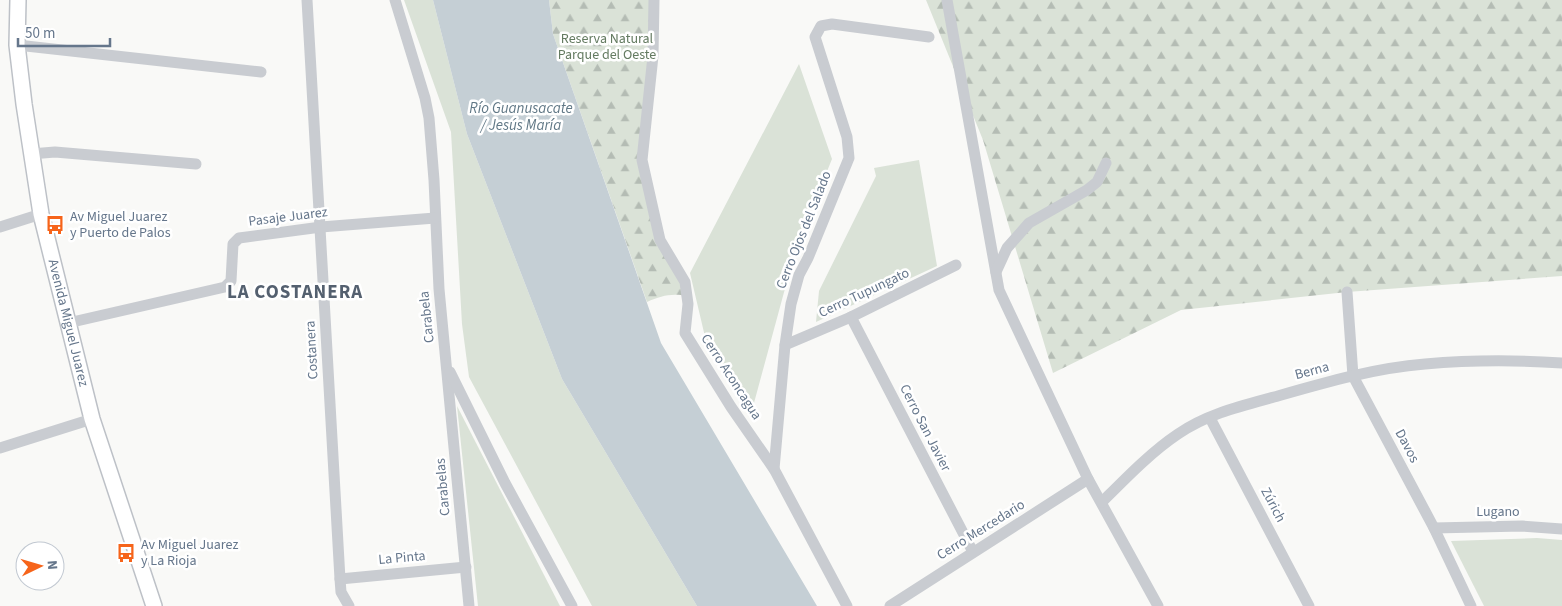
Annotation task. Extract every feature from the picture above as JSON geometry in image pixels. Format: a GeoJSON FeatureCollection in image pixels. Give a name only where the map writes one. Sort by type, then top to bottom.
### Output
{"type":"FeatureCollection","features":[{"type":"Feature","properties":{"kind":"street","name":"Avenida Miguel Juarez"},"geometry":{"type":"LineString","coordinates":[[18,0],[17,45],[41,214],[92,419],[154,606]]}},
{"type":"Feature","properties":{"kind":"street","name":"Costanera"},"geometry":{"type":"LineString","coordinates":[[307,0],[340,578],[342,592],[349,606]]}},
{"type":"Feature","properties":{"kind":"street","name":"Carabela"},"geometry":{"type":"LineString","coordinates":[[395,0],[426,105],[431,139],[439,289],[447,366],[505,483],[572,606]]}},
{"type":"Feature","properties":{"kind":"street","name":"Cerro Aconcagua"},"geometry":{"type":"LineString","coordinates":[[654,0],[653,56],[642,160],[660,240],[685,282],[688,304],[684,332],[731,407],[774,469],[847,606]]}},
{"type":"Feature","properties":{"kind":"street"},"geometry":{"type":"LineString","coordinates":[[947,0],[999,290],[1088,480],[1102,502],[1158,606]]}},
{"type":"Feature","properties":{"kind":"street","name":"Cerro Ojos del Salado"},"geometry":{"type":"LineString","coordinates":[[774,469],[785,345],[791,304],[799,275],[808,258],[849,158],[847,137],[816,37],[821,26],[832,24],[929,37]]}},
{"type":"Feature","properties":{"kind":"street"},"geometry":{"type":"LineString","coordinates":[[17,45],[261,72]]}},
{"type":"Feature","properties":{"kind":"street"},"geometry":{"type":"LineString","coordinates":[[31,154],[55,152],[196,164]]}},
{"type":"Feature","properties":{"kind":"street"},"geometry":{"type":"LineString","coordinates":[[996,272],[1007,248],[1029,223],[1087,190],[1097,182],[1106,163]]}},
{"type":"Feature","properties":{"kind":"street"},"geometry":{"type":"LineString","coordinates":[[0,227],[41,214]]}},
{"type":"Feature","properties":{"kind":"street","name":"Pasaje Juarez"},"geometry":{"type":"LineString","coordinates":[[68,323],[224,287],[231,281],[233,244],[239,238],[321,227],[436,218]]}},
{"type":"Feature","properties":{"kind":"street","name":"Cerro Tupungato"},"geometry":{"type":"LineString","coordinates":[[785,345],[851,317],[956,266]]}},
{"type":"Feature","properties":{"kind":"street","name":"Davos"},"geometry":{"type":"LineString","coordinates":[[1347,292],[1353,376],[1434,528],[1471,606]]}},
{"type":"Feature","properties":{"kind":"street","name":"Cerro San Javier"},"geometry":{"type":"LineString","coordinates":[[851,317],[973,552]]}},
{"type":"Feature","properties":{"kind":"street","name":"Berna"},"geometry":{"type":"LineString","coordinates":[[1102,502],[1132,472],[1179,434],[1223,411],[1353,376],[1424,364],[1513,360],[1562,364]]}},
{"type":"Feature","properties":{"kind":"street","name":"Carabelas"},"geometry":{"type":"LineString","coordinates":[[447,366],[470,606]]}},
{"type":"Feature","properties":{"kind":"street","name":"Zúrich"},"geometry":{"type":"LineString","coordinates":[[1210,418],[1310,606]]}},
{"type":"Feature","properties":{"kind":"street"},"geometry":{"type":"LineString","coordinates":[[0,448],[92,419]]}},
{"type":"Feature","properties":{"kind":"street","name":"Cerro Mercedario"},"geometry":{"type":"LineString","coordinates":[[890,606],[1088,480]]}},
{"type":"Feature","properties":{"kind":"street","name":"Lugano"},"geometry":{"type":"LineString","coordinates":[[1434,528],[1522,526],[1562,529]]}},
{"type":"Feature","properties":{"kind":"street","name":"La Pinta"},"geometry":{"type":"LineString","coordinates":[[340,578],[466,567]]}},
{"type":"Feature","properties":{"kind":"green space"},"geometry":{"type":"Polygon","coordinates":[[[404,0],[433,0],[467,134],[562,379],[697,606],[592,606],[469,377],[462,324],[451,132],[404,0]]]}},
{"type":"Feature","properties":{"kind":"green space","name":"Reserva Natural Parque del Oeste"},"geometry":{"type":"Polygon","coordinates":[[[549,0],[651,0],[642,160],[660,240],[687,296],[666,296],[647,302],[553,34],[549,0]]]}},
{"type":"Feature","properties":{"kind":"green space"},"geometry":{"type":"Polygon","coordinates":[[[926,0],[1562,0],[1562,276],[1347,292],[1181,310],[1053,373],[983,140],[926,0]]]}},
{"type":"Feature","properties":{"kind":"green space"},"geometry":{"type":"Polygon","coordinates":[[[799,64],[832,159],[796,248],[751,414],[706,341],[690,273],[799,64]]]}},
{"type":"Feature","properties":{"kind":"green space"},"geometry":{"type":"Polygon","coordinates":[[[919,160],[937,266],[816,322],[819,291],[876,176],[874,168],[919,160]]]}},
{"type":"Feature","properties":{"kind":"green space"},"geometry":{"type":"Polygon","coordinates":[[[457,406],[560,606],[478,606],[457,406]]]}},
{"type":"Feature","properties":{"kind":"green space"},"geometry":{"type":"Polygon","coordinates":[[[1537,538],[1562,540],[1562,606],[1484,606],[1451,541],[1537,538]]]}},
{"type":"Feature","properties":{"kind":"water","name":"Río Guanusacate / Jesús María"},"geometry":{"type":"Polygon","coordinates":[[[433,0],[549,0],[553,34],[661,343],[817,606],[697,606],[562,379],[467,134],[433,0]]]}},
{"type":"Feature","properties":{"kind":"place","name":"Av Miguel Juarez y Puerto de Palos"},"geometry":{"type":"Point","coordinates":[55,225]}},
{"type":"Feature","properties":{"kind":"place","name":"Av Miguel Juarez y La Rioja"},"geometry":{"type":"Point","coordinates":[126,553]}},
{"type":"Feature","properties":{"kind":"district","name":"LA COSTANERA"},"geometry":{"type":"Point","coordinates":[295,292]}}]}
